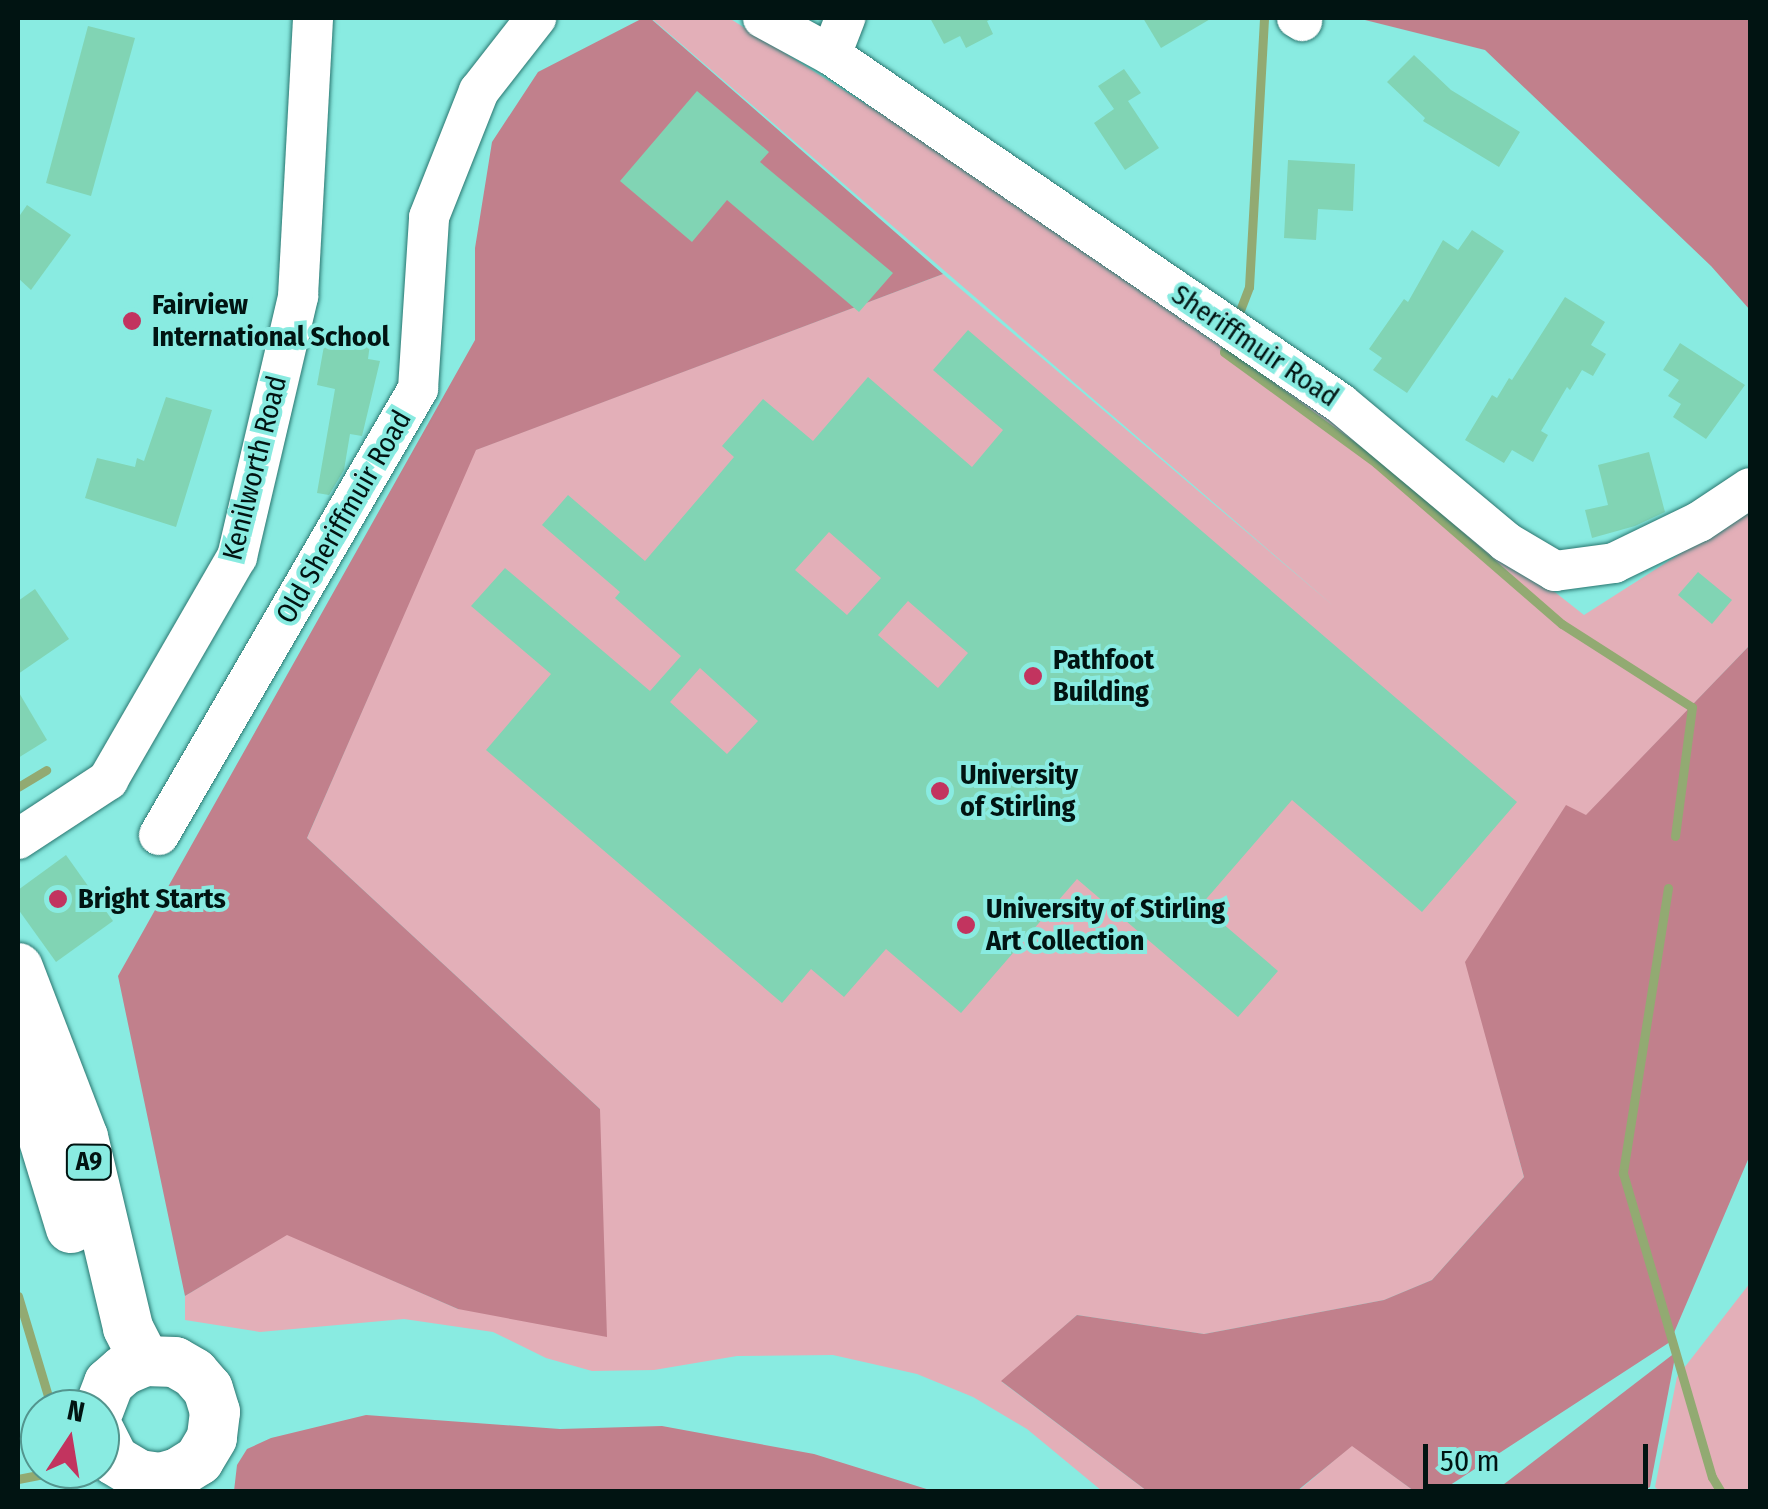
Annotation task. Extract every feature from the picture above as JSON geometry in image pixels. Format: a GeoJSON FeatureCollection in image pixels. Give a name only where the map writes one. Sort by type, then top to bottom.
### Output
{"type":"FeatureCollection","features":[{"type":"Feature","properties":{"kind":"main road","name":"A9"},"geometry":{"type":"LineString","coordinates":[[18,968],[84,1137],[128,1328],[118,1384]]}},
{"type":"Feature","properties":{"kind":"main road","name":"A9"},"geometry":{"type":"LineString","coordinates":[[18,1055],[56,1173],[106,1356],[118,1384]]}},
{"type":"Feature","properties":{"kind":"main road"},"geometry":{"type":"LineString","coordinates":[[118,1384],[174,1362],[194,1373],[208,1389],[215,1412],[212,1438],[199,1460],[159,1483],[120,1463]]}},
{"type":"Feature","properties":{"kind":"street","name":"Kenilworth Road"},"geometry":{"type":"LineString","coordinates":[[18,839],[108,780],[237,557],[298,296],[313,18]]}},
{"type":"Feature","properties":{"kind":"street","name":"Old Sheriffmuir Road"},"geometry":{"type":"LineString","coordinates":[[159,835],[418,389],[429,217],[478,91],[536,18]]}},
{"type":"Feature","properties":{"kind":"street","name":"Sheriffmuir Road"},"geometry":{"type":"LineString","coordinates":[[764,18],[832,55],[1340,403],[1506,542],[1555,570],[1614,563],[1699,522],[1750,488]]}},
{"type":"Feature","properties":{"kind":"street"},"geometry":{"type":"LineString","coordinates":[[832,55],[845,18]]}},
{"type":"Feature","properties":{"kind":"shaded area"},"geometry":{"type":"Polygon","coordinates":[[[643,18],[650,18],[943,274],[476,450],[307,838],[600,1109],[607,1337],[458,1309],[287,1235],[185,1296],[118,976],[475,340],[475,248],[492,142],[538,72],[643,18]]]}},
{"type":"Feature","properties":{"kind":"shaded area"},"geometry":{"type":"Polygon","coordinates":[[[651,18],[729,18],[1210,321],[1584,615],[1750,509],[1750,645],[1586,816],[1566,806],[1466,962],[1524,1177],[1432,1280],[1384,1300],[1204,1334],[1077,1315],[1002,1382],[1147,1491],[1102,1491],[1027,1429],[973,1397],[917,1374],[833,1355],[737,1356],[654,1370],[592,1371],[546,1358],[493,1332],[404,1319],[260,1332],[185,1320],[185,1296],[287,1234],[458,1309],[600,1109],[307,838],[475,450],[943,274],[1336,608],[651,18]]]}},
{"type":"Feature","properties":{"kind":"shaded area"},"geometry":{"type":"Polygon","coordinates":[[[1357,18],[1750,18],[1750,310],[1711,266],[1485,50],[1357,18]]]}},
{"type":"Feature","properties":{"kind":"shaded area"},"geometry":{"type":"Polygon","coordinates":[[[1750,645],[1750,1155],[1670,1342],[1441,1491],[1414,1491],[1352,1446],[1297,1491],[1147,1491],[1001,1381],[1077,1315],[1204,1334],[1384,1300],[1432,1280],[1524,1177],[1465,962],[1566,805],[1586,815],[1750,645]]]}},
{"type":"Feature","properties":{"kind":"shaded area"},"geometry":{"type":"Polygon","coordinates":[[[1750,1283],[1750,1491],[1659,1491],[1655,1487],[1677,1377],[1750,1283]]]}},
{"type":"Feature","properties":{"kind":"shaded area"},"geometry":{"type":"Polygon","coordinates":[[[1676,1352],[1650,1487],[1642,1492],[1495,1491],[1676,1352]]]}},
{"type":"Feature","properties":{"kind":"shaded area"},"geometry":{"type":"Polygon","coordinates":[[[366,1415],[560,1429],[662,1426],[814,1454],[933,1491],[234,1491],[237,1465],[247,1449],[271,1438],[366,1415]]]}},
{"type":"Feature","properties":{"kind":"shaded area"},"geometry":{"type":"Polygon","coordinates":[[[1352,1445],[1414,1491],[1297,1492],[1352,1445]]]}},
{"type":"Feature","properties":{"kind":"building"},"geometry":{"type":"Polygon","coordinates":[[[930,18],[994,18],[987,21],[993,34],[966,48],[960,36],[944,44],[930,18]]]}},
{"type":"Feature","properties":{"kind":"building"},"geometry":{"type":"Polygon","coordinates":[[[1143,18],[1212,18],[1161,48],[1143,18]]]}},
{"type":"Feature","properties":{"kind":"building"},"geometry":{"type":"Polygon","coordinates":[[[88,26],[135,38],[91,196],[46,183],[88,26]]]}},
{"type":"Feature","properties":{"kind":"building"},"geometry":{"type":"Polygon","coordinates":[[[1414,55],[1451,90],[1520,132],[1499,167],[1423,121],[1425,118],[1387,82],[1414,55]]]}},
{"type":"Feature","properties":{"kind":"building"},"geometry":{"type":"Polygon","coordinates":[[[1124,69],[1141,93],[1128,101],[1159,148],[1125,170],[1094,123],[1114,109],[1098,86],[1124,69]]]}},
{"type":"Feature","properties":{"kind":"building"},"geometry":{"type":"Polygon","coordinates":[[[697,91],[769,152],[760,162],[893,273],[859,312],[727,200],[692,242],[620,181],[697,91]]]}},
{"type":"Feature","properties":{"kind":"building"},"geometry":{"type":"Polygon","coordinates":[[[1288,160],[1355,164],[1353,211],[1318,209],[1316,240],[1284,238],[1288,160]]]}},
{"type":"Feature","properties":{"kind":"building"},"geometry":{"type":"Polygon","coordinates":[[[27,205],[71,235],[31,290],[18,278],[18,218],[27,205]]]}},
{"type":"Feature","properties":{"kind":"building"},"geometry":{"type":"Polygon","coordinates":[[[1472,230],[1504,251],[1407,393],[1373,370],[1382,358],[1369,349],[1404,299],[1408,302],[1443,240],[1458,250],[1472,230]]]}},
{"type":"Feature","properties":{"kind":"building"},"geometry":{"type":"Polygon","coordinates":[[[1565,297],[1605,322],[1591,345],[1606,354],[1593,376],[1582,370],[1570,390],[1567,387],[1541,431],[1548,435],[1533,462],[1512,450],[1504,463],[1465,440],[1492,395],[1497,398],[1509,378],[1512,380],[1565,297]]]}},
{"type":"Feature","properties":{"kind":"building"},"geometry":{"type":"Polygon","coordinates":[[[327,329],[355,333],[353,341],[370,344],[368,359],[380,361],[362,436],[350,434],[344,470],[329,495],[317,493],[335,389],[317,385],[327,329]]]}},
{"type":"Feature","properties":{"kind":"building","name":"Pathfoot Building"},"geometry":{"type":"Polygon","coordinates":[[[968,330],[1517,802],[1422,912],[1292,800],[1201,905],[1278,971],[1238,1017],[1077,879],[961,1013],[886,949],[844,997],[811,969],[782,1003],[486,750],[551,674],[471,606],[505,568],[650,691],[681,656],[615,598],[620,592],[542,525],[568,495],[645,561],[734,457],[722,446],[763,399],[813,441],[868,377],[972,467],[1003,430],[933,370],[968,330]],[[829,532],[795,570],[847,615],[881,578],[829,532]],[[908,601],[878,635],[938,688],[968,653],[908,601]],[[700,668],[670,702],[727,754],[758,721],[700,668]]]}},
{"type":"Feature","properties":{"kind":"building"},"geometry":{"type":"Polygon","coordinates":[[[1680,343],[1745,385],[1706,439],[1673,417],[1681,404],[1668,396],[1679,380],[1663,370],[1680,343]]]}},
{"type":"Feature","properties":{"kind":"building"},"geometry":{"type":"Polygon","coordinates":[[[166,397],[212,410],[176,527],[85,498],[97,458],[135,467],[137,458],[144,461],[166,397]]]}},
{"type":"Feature","properties":{"kind":"building"},"geometry":{"type":"Polygon","coordinates":[[[1649,452],[1665,512],[1635,526],[1592,538],[1585,510],[1608,505],[1598,465],[1649,452]]]}},
{"type":"Feature","properties":{"kind":"building"},"geometry":{"type":"Polygon","coordinates":[[[1698,572],[1732,600],[1712,624],[1678,595],[1698,572]]]}},
{"type":"Feature","properties":{"kind":"building"},"geometry":{"type":"Polygon","coordinates":[[[35,589],[69,639],[18,674],[18,601],[35,589]]]}},
{"type":"Feature","properties":{"kind":"building"},"geometry":{"type":"Polygon","coordinates":[[[18,691],[47,740],[18,758],[18,691]]]}},
{"type":"Feature","properties":{"kind":"building","name":"Bright Starts"},"geometry":{"type":"Polygon","coordinates":[[[66,855],[113,921],[56,962],[18,909],[18,890],[66,855]]]}},
{"type":"Feature","properties":{"kind":"waterway"},"geometry":{"type":"LineString","coordinates":[[1239,313],[1249,287],[1264,19]]}},
{"type":"Feature","properties":{"kind":"waterway"},"geometry":{"type":"LineString","coordinates":[[1226,347],[1224,352],[1376,463],[1562,624],[1692,707],[1675,836]]}},
{"type":"Feature","properties":{"kind":"waterway"},"geometry":{"type":"LineString","coordinates":[[18,787],[46,770]]}},
{"type":"Feature","properties":{"kind":"waterway"},"geometry":{"type":"LineString","coordinates":[[1668,888],[1623,1173],[1712,1477],[1721,1492]]}},
{"type":"Feature","properties":{"kind":"waterway"},"geometry":{"type":"LineString","coordinates":[[18,1296],[46,1389]]}},
{"type":"Feature","properties":{"kind":"place","name":"Fairview International School"},"geometry":{"type":"Point","coordinates":[132,321]}},
{"type":"Feature","properties":{"kind":"place","name":"Pathfoot Building"},"geometry":{"type":"Point","coordinates":[1033,676]}},
{"type":"Feature","properties":{"kind":"place","name":"University of Stirling"},"geometry":{"type":"Point","coordinates":[940,791]}},
{"type":"Feature","properties":{"kind":"place","name":"Bright Starts"},"geometry":{"type":"Point","coordinates":[58,899]}},
{"type":"Feature","properties":{"kind":"place","name":"University of Stirling Art Collection"},"geometry":{"type":"Point","coordinates":[966,925]}}]}
